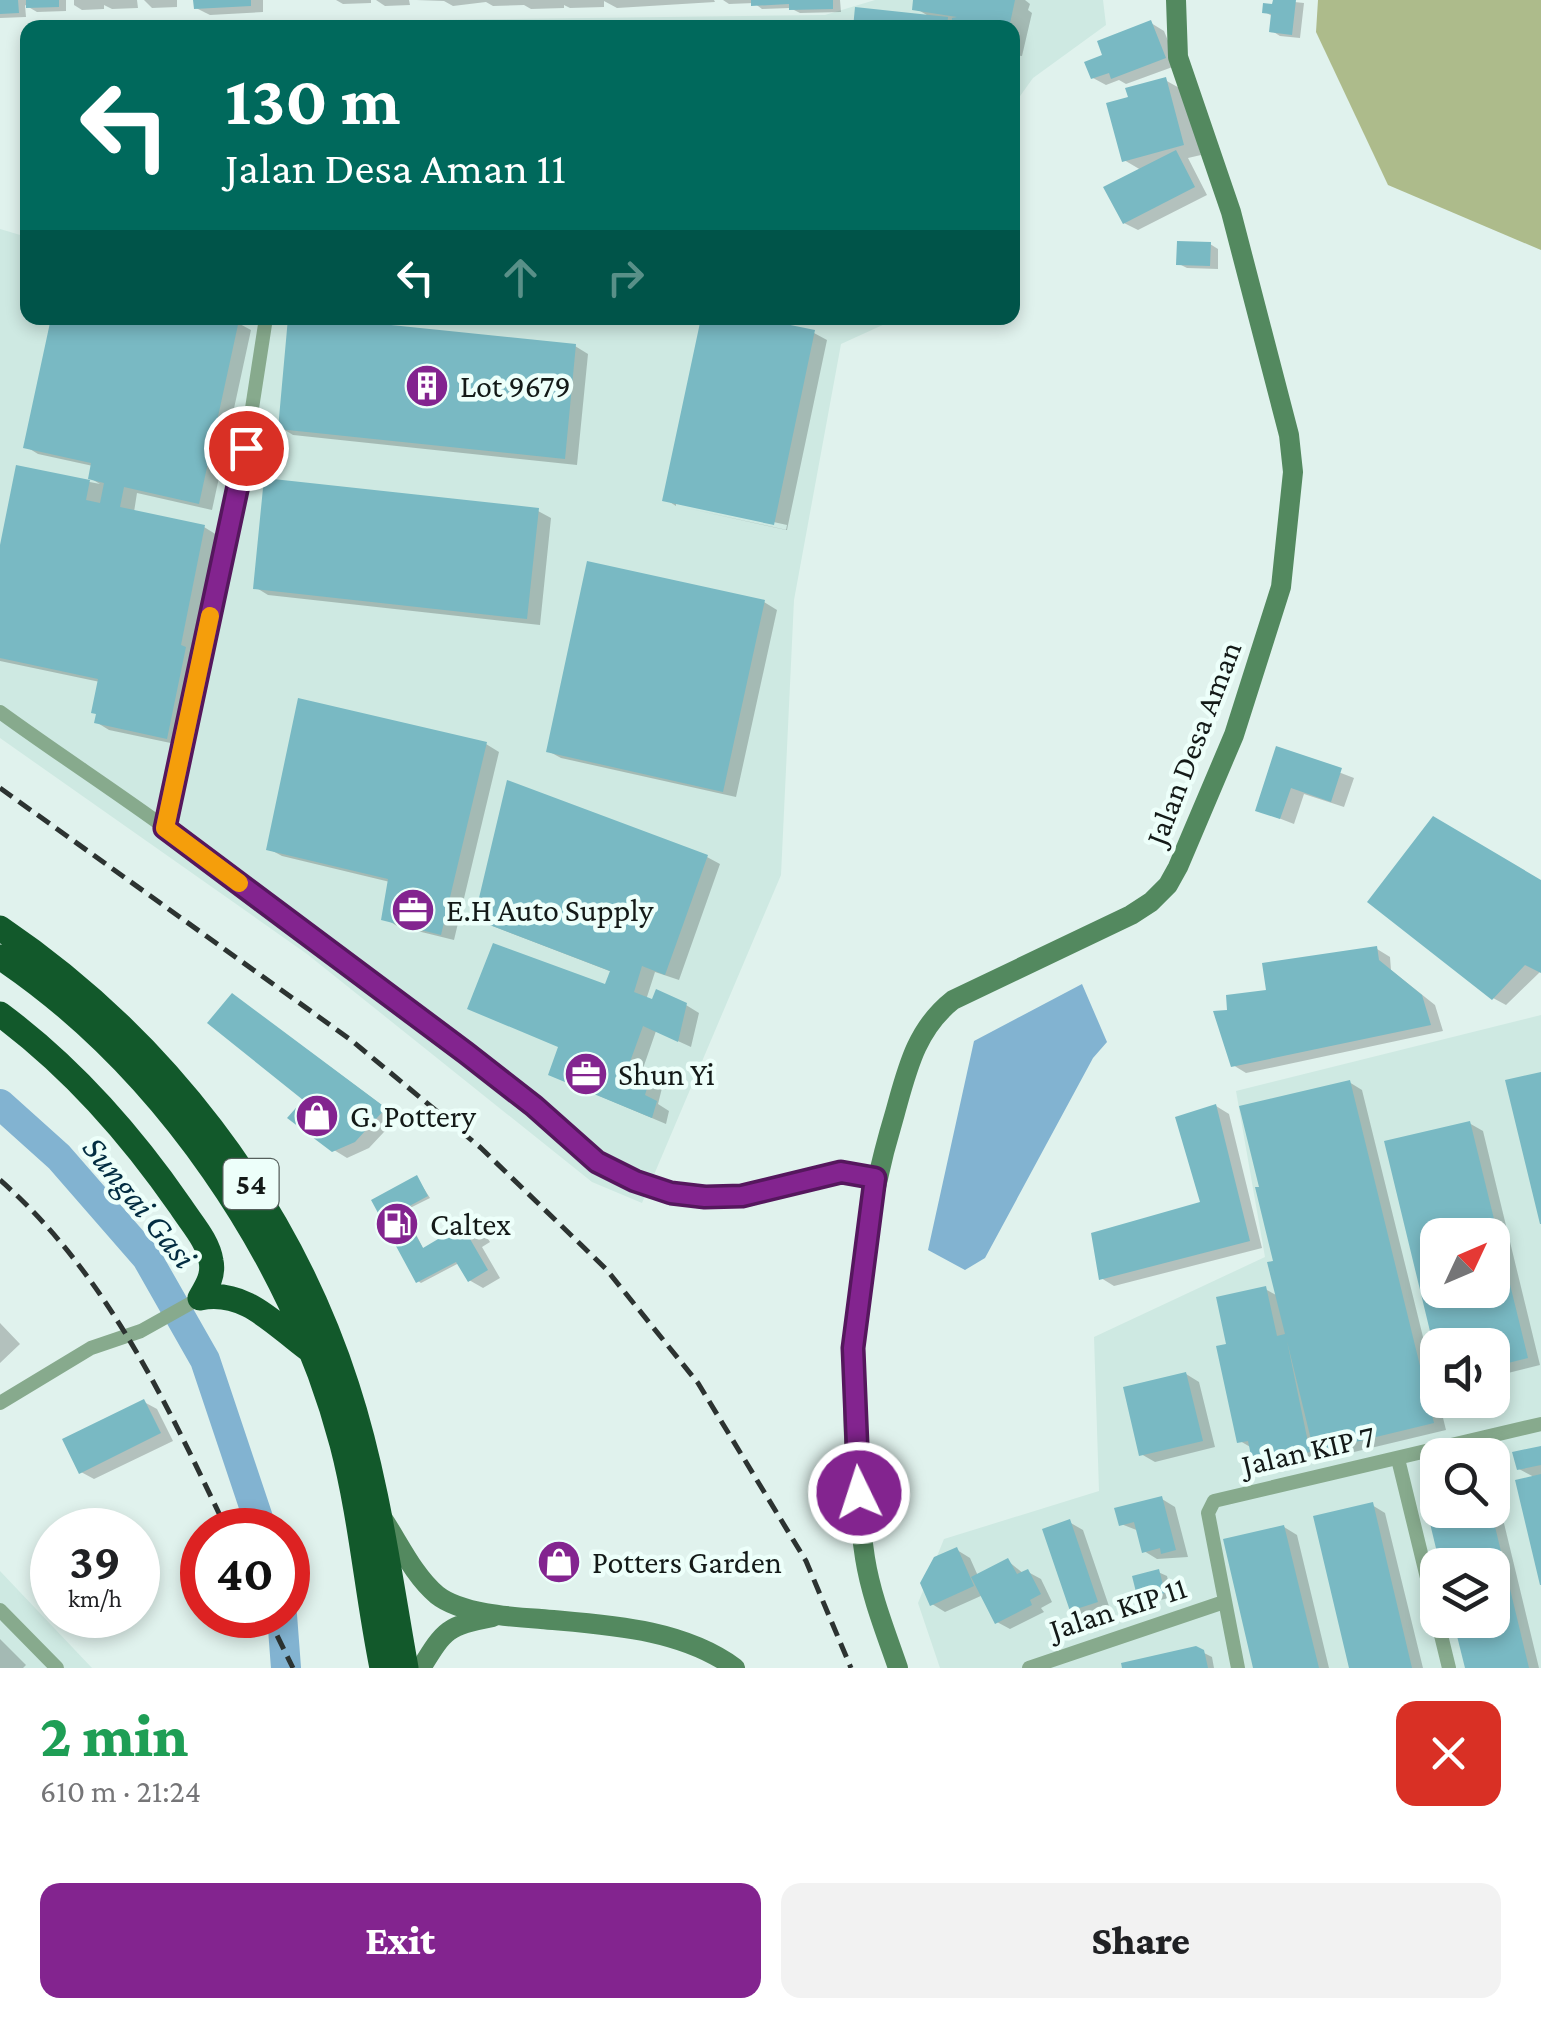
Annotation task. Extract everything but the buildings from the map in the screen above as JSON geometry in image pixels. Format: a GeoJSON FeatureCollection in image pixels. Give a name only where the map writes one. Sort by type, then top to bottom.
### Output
{"type":"FeatureCollection","features":[{"type":"Feature","properties":{"kind":"highway","name":"54"},"geometry":{"type":"LineString","coordinates":[[0,928],[70,981],[177,1086],[273,1219],[309,1291],[346,1383],[382,1517],[406,1668]]}},
{"type":"Feature","properties":{"kind":"highway","name":"54"},"geometry":{"type":"LineString","coordinates":[[0,956],[88,1027],[147,1086],[194,1144],[264,1254],[290,1304],[334,1420],[345,1459],[382,1668]]}},
{"type":"Feature","properties":{"kind":"highway"},"geometry":{"type":"LineString","coordinates":[[0,1014],[104,1109],[154,1168],[204,1240],[212,1262],[211,1278],[195,1301]]}},
{"type":"Feature","properties":{"kind":"highway"},"geometry":{"type":"LineString","coordinates":[[195,1301],[230,1295],[247,1303],[308,1350]]}},
{"type":"Feature","properties":{"kind":"street","name":"Jalan Desa Aman"},"geometry":{"type":"LineString","coordinates":[[898,1668],[866,1561],[856,1459],[853,1348],[875,1178],[910,1059],[925,1030],[952,1000],[1131,915],[1168,885],[1234,736],[1281,588],[1293,472],[1289,434],[1231,212],[1178,57],[1176,0]]}},
{"type":"Feature","properties":{"kind":"street"},"geometry":{"type":"LineString","coordinates":[[165,828],[246,448],[265,325]]}},
{"type":"Feature","properties":{"kind":"street"},"geometry":{"type":"LineString","coordinates":[[0,712],[165,828],[466,1053],[597,1162],[671,1193],[705,1197],[742,1196],[841,1172],[875,1178]]}},
{"type":"Feature","properties":{"kind":"street"},"geometry":{"type":"LineString","coordinates":[[0,1403],[91,1348],[141,1332],[195,1301]]}},
{"type":"Feature","properties":{"kind":"street","name":"Jalan KIP 7"},"geometry":{"type":"LineString","coordinates":[[1224,1602],[1208,1508],[1218,1499],[1541,1424]]}},
{"type":"Feature","properties":{"kind":"street"},"geometry":{"type":"LineString","coordinates":[[1398,1459],[1448,1668]]}},
{"type":"Feature","properties":{"kind":"street"},"geometry":{"type":"LineString","coordinates":[[382,1517],[428,1587],[441,1598],[500,1616],[600,1624],[687,1642],[713,1652],[735,1668]]}},
{"type":"Feature","properties":{"kind":"street"},"geometry":{"type":"LineString","coordinates":[[1224,1602],[1238,1668]]}},
{"type":"Feature","properties":{"kind":"street","name":"Jalan KIP 11"},"geometry":{"type":"LineString","coordinates":[[1029,1668],[1224,1602]]}},
{"type":"Feature","properties":{"kind":"street"},"geometry":{"type":"LineString","coordinates":[[0,1610],[57,1668]]}},
{"type":"Feature","properties":{"kind":"street"},"geometry":{"type":"LineString","coordinates":[[421,1668],[444,1633],[458,1624],[500,1616]]}},
{"type":"Feature","properties":{"kind":"shaded area"},"geometry":{"type":"Polygon","coordinates":[[[875,0],[1103,0],[1106,25],[1033,78],[1020,96],[1020,20],[441,20],[825,15],[875,0]]]}},
{"type":"Feature","properties":{"kind":"shaded area"},"geometry":{"type":"Polygon","coordinates":[[[0,229],[20,235],[20,325],[883,325],[841,344],[794,600],[781,875],[642,1203],[592,1182],[307,954],[0,738],[0,229]]]}},
{"type":"Feature","properties":{"kind":"shaded area"},"geometry":{"type":"Polygon","coordinates":[[[1541,1015],[1541,1668],[940,1668],[918,1603],[944,1539],[1099,1491],[1094,1337],[1265,1257],[1236,1091],[1541,1015]]]}},
{"type":"Feature","properties":{"kind":"shaded area"},"geometry":{"type":"Polygon","coordinates":[[[0,1571],[30,1603],[30,1638],[64,1638],[92,1668],[0,1668],[0,1571]]]}},
{"type":"Feature","properties":{"kind":"green space"},"geometry":{"type":"Polygon","coordinates":[[[1318,0],[1541,0],[1541,250],[1388,185],[1316,32],[1318,0]]]}},
{"type":"Feature","properties":{"kind":"water"},"geometry":{"type":"Polygon","coordinates":[[[1082,984],[1107,1042],[1093,1058],[985,1258],[965,1270],[928,1250],[974,1041],[1082,984]]]}},
{"type":"Feature","properties":{"kind":"waterway","name":"Sungai Gasi"},"geometry":{"type":"LineString","coordinates":[[0,1104],[59,1157],[147,1258],[205,1360],[255,1508]]}},
{"type":"Feature","properties":{"kind":"waterway","name":"Sungai Gasi"},"geometry":{"type":"LineString","coordinates":[[284,1638],[286,1668]]}},
{"type":"Feature","properties":{"kind":"railway"},"geometry":{"type":"LineString","coordinates":[[0,788],[351,1040],[481,1148],[606,1269],[698,1383],[806,1561],[851,1668]]}},
{"type":"Feature","properties":{"kind":"railway"},"geometry":{"type":"LineString","coordinates":[[0,1180],[38,1217],[103,1299],[157,1388],[216,1508]]}},
{"type":"Feature","properties":{"kind":"railway"},"geometry":{"type":"LineString","coordinates":[[278,1638],[293,1668]]}},
{"type":"Feature","properties":{"kind":"slow traffic"},"geometry":{"type":"LineString","coordinates":[[210,616],[165,828],[239,883]]}},
{"type":"Feature","properties":{"kind":"place","name":"Lot 9679"},"geometry":{"type":"Point","coordinates":[427,386]}},
{"type":"Feature","properties":{"kind":"place","name":"E.H Auto Supply"},"geometry":{"type":"Point","coordinates":[413,910]}},
{"type":"Feature","properties":{"kind":"place","name":"Shun Yi"},"geometry":{"type":"Point","coordinates":[586,1074]}},
{"type":"Feature","properties":{"kind":"place","name":"G. Pottery"},"geometry":{"type":"Point","coordinates":[317,1116]}},
{"type":"Feature","properties":{"kind":"place","name":"Caltex"},"geometry":{"type":"Point","coordinates":[397,1224]}},
{"type":"Feature","properties":{"kind":"place","name":"Potters Garden"},"geometry":{"type":"Point","coordinates":[559,1562]}},
{"type":"Feature","properties":{"kind":"route"},"geometry":{"type":"LineString","coordinates":[[246,448],[165,828],[466,1053],[597,1162],[635,1181],[671,1193],[705,1197],[742,1196],[841,1172],[875,1178],[853,1348],[859,1493]]}}]}
